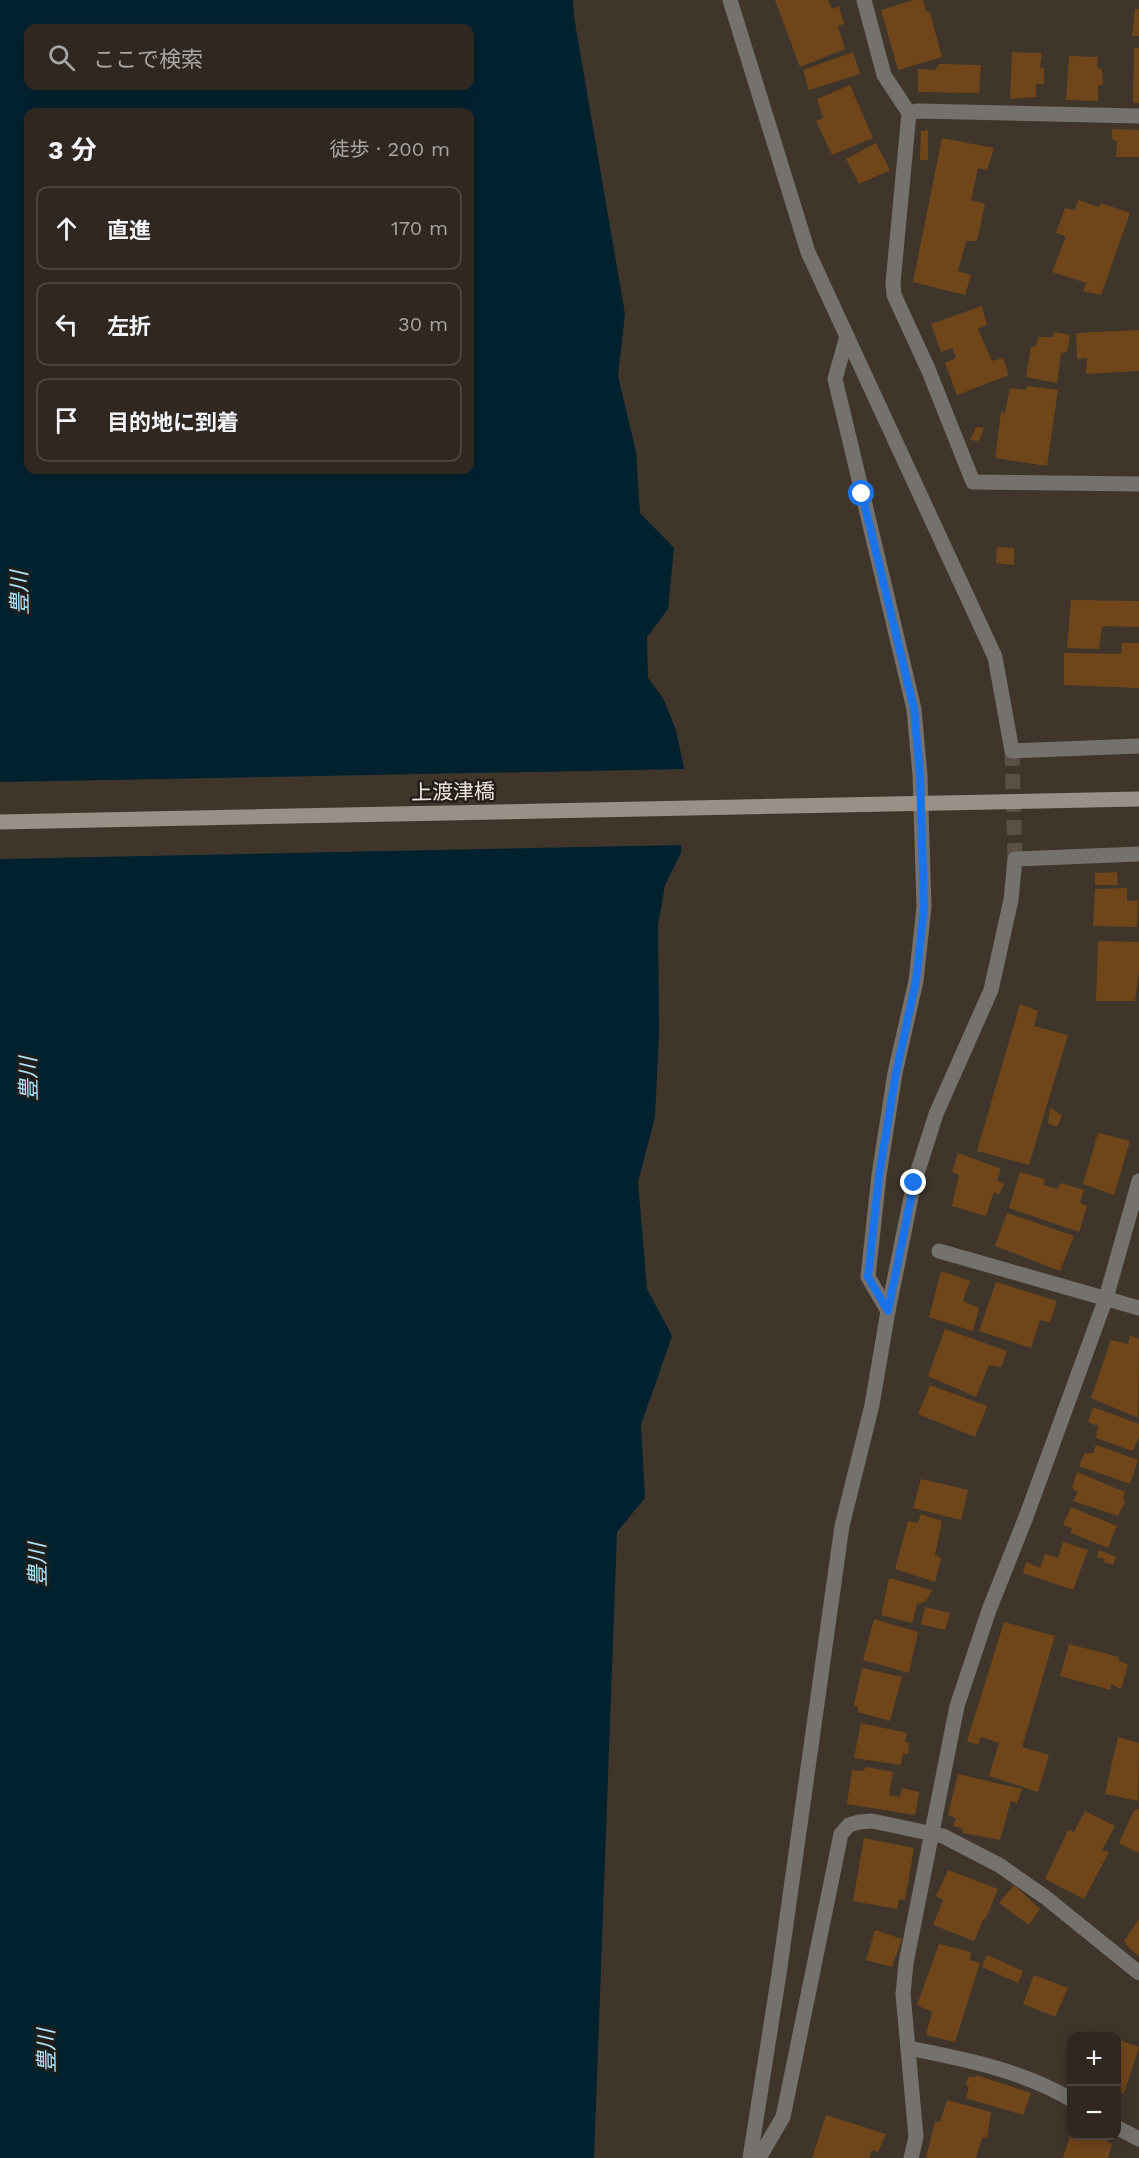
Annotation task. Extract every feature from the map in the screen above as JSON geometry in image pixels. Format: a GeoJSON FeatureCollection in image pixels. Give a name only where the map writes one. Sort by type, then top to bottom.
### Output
{"type":"FeatureCollection","features":[{"type":"Feature","properties":{"kind":"main road","name":"上渡津橋"},"geometry":{"type":"LineString","coordinates":[[0,822],[1139,799]]}},
{"type":"Feature","properties":{"kind":"street"},"geometry":{"type":"LineString","coordinates":[[730,0],[808,252],[995,657],[1012,751],[1139,746]]}},
{"type":"Feature","properties":{"kind":"street"},"geometry":{"type":"LineString","coordinates":[[864,0],[884,75],[909,113],[893,283],[894,295],[973,482],[1139,484]]}},
{"type":"Feature","properties":{"kind":"street"},"geometry":{"type":"LineString","coordinates":[[909,113],[916,111],[1139,116]]}},
{"type":"Feature","properties":{"kind":"street"},"geometry":{"type":"LineString","coordinates":[[847,336],[835,380],[914,709],[920,775],[914,804],[924,907],[916,981],[896,1073],[879,1175],[868,1277],[888,1311]]}},
{"type":"Feature","properties":{"kind":"street"},"geometry":{"type":"LineString","coordinates":[[750,2158],[842,1526],[872,1405],[914,1183],[936,1114],[991,990],[1011,900],[1015,859],[1139,854]]}},
{"type":"Feature","properties":{"kind":"street"},"geometry":{"type":"LineString","coordinates":[[911,2158],[916,2137],[903,1994],[906,1963],[957,1707],[989,1610],[1107,1298],[1139,1181]]}},
{"type":"Feature","properties":{"kind":"street"},"geometry":{"type":"LineString","coordinates":[[939,1251],[1139,1308]]}},
{"type":"Feature","properties":{"kind":"street"},"geometry":{"type":"LineString","coordinates":[[759,2158],[783,2117],[841,1834],[849,1825],[872,1821],[944,1836],[999,1865],[1045,1897],[1139,1973]]}},
{"type":"Feature","properties":{"kind":"street"},"geometry":{"type":"LineString","coordinates":[[908,2048],[963,2059],[1008,2072],[1067,2098]]}},
{"type":"Feature","properties":{"kind":"street"},"geometry":{"type":"LineString","coordinates":[[1121,2130],[1139,2139]]}},
{"type":"Feature","properties":{"kind":"water","name":"豊川"},"geometry":{"type":"Polygon","coordinates":[[[0,0],[573,0],[625,314],[618,376],[636,452],[640,513],[674,548],[668,609],[647,637],[648,678],[663,698],[676,730],[684,768],[681,853],[665,885],[658,925],[659,1033],[655,1117],[638,1182],[647,1289],[672,1336],[641,1425],[645,1498],[617,1532],[594,2158],[0,2158],[0,0]]]}},
{"type":"Feature","properties":{"kind":"pier"},"geometry":{"type":"Polygon","coordinates":[[[687,769],[684,845],[0,859],[0,782],[687,769]]]}},
{"type":"Feature","properties":{"kind":"building"},"geometry":{"type":"Polygon","coordinates":[[[775,0],[828,0],[832,9],[839,6],[844,24],[838,26],[845,49],[800,67],[775,0]]]}},
{"type":"Feature","properties":{"kind":"building"},"geometry":{"type":"Polygon","coordinates":[[[914,0],[923,0],[926,11],[930,13],[942,57],[898,70],[881,10],[914,0]]]}},
{"type":"Feature","properties":{"kind":"building"},"geometry":{"type":"Polygon","coordinates":[[[1135,9],[1139,9],[1139,36],[1132,36],[1135,9]]]}},
{"type":"Feature","properties":{"kind":"building"},"geometry":{"type":"Polygon","coordinates":[[[1134,48],[1139,48],[1139,103],[1133,103],[1134,48]]]}},
{"type":"Feature","properties":{"kind":"building"},"geometry":{"type":"Polygon","coordinates":[[[853,52],[860,74],[809,90],[803,70],[853,52]]]}},
{"type":"Feature","properties":{"kind":"building"},"geometry":{"type":"Polygon","coordinates":[[[1012,52],[1042,53],[1040,67],[1044,68],[1044,84],[1036,84],[1036,97],[1010,99],[1012,52]]]}},
{"type":"Feature","properties":{"kind":"building"},"geometry":{"type":"Polygon","coordinates":[[[1069,56],[1098,57],[1097,67],[1102,70],[1103,84],[1098,86],[1098,101],[1066,100],[1069,56]]]}},
{"type":"Feature","properties":{"kind":"building"},"geometry":{"type":"Polygon","coordinates":[[[939,64],[981,65],[979,93],[918,92],[918,69],[935,70],[939,64]]]}},
{"type":"Feature","properties":{"kind":"building"},"geometry":{"type":"Polygon","coordinates":[[[850,85],[873,138],[832,155],[816,121],[823,118],[817,99],[850,85]]]}},
{"type":"Feature","properties":{"kind":"building"},"geometry":{"type":"Polygon","coordinates":[[[1112,129],[1139,130],[1139,157],[1116,157],[1117,141],[1112,139],[1112,129]]]}},
{"type":"Feature","properties":{"kind":"building"},"geometry":{"type":"Polygon","coordinates":[[[928,130],[928,160],[920,160],[921,131],[928,130]]]}},
{"type":"Feature","properties":{"kind":"building"},"geometry":{"type":"Polygon","coordinates":[[[942,138],[994,148],[987,170],[978,168],[971,200],[985,204],[977,241],[966,241],[958,271],[971,275],[965,295],[913,282],[942,138]]]}},
{"type":"Feature","properties":{"kind":"building"},"geometry":{"type":"Polygon","coordinates":[[[876,143],[890,170],[859,184],[846,159],[876,143]]]}},
{"type":"Feature","properties":{"kind":"building"},"geometry":{"type":"Polygon","coordinates":[[[1078,200],[1099,207],[1101,203],[1130,213],[1101,295],[1083,291],[1086,283],[1052,272],[1066,236],[1056,233],[1065,208],[1075,210],[1078,200]]]}},
{"type":"Feature","properties":{"kind":"building"},"geometry":{"type":"Polygon","coordinates":[[[982,306],[987,325],[978,329],[992,361],[1003,358],[1009,375],[957,395],[945,363],[956,358],[952,348],[941,352],[931,324],[982,306]]]}},
{"type":"Feature","properties":{"kind":"building"},"geometry":{"type":"Polygon","coordinates":[[[1139,330],[1139,371],[1086,374],[1087,358],[1077,359],[1076,333],[1139,330]]]}},
{"type":"Feature","properties":{"kind":"building"},"geometry":{"type":"Polygon","coordinates":[[[1054,332],[1070,335],[1067,352],[1061,353],[1057,383],[1026,377],[1031,347],[1036,346],[1038,337],[1052,337],[1054,332]]]}},
{"type":"Feature","properties":{"kind":"building"},"geometry":{"type":"Polygon","coordinates":[[[1028,386],[1058,390],[1047,466],[995,458],[1001,412],[1005,413],[1010,388],[1025,390],[1028,386]]]}},
{"type":"Feature","properties":{"kind":"building"},"geometry":{"type":"Polygon","coordinates":[[[976,427],[984,428],[979,441],[970,440],[976,427]]]}},
{"type":"Feature","properties":{"kind":"building"},"geometry":{"type":"Polygon","coordinates":[[[997,547],[1014,548],[1014,565],[996,563],[997,547]]]}},
{"type":"Feature","properties":{"kind":"building"},"geometry":{"type":"Polygon","coordinates":[[[1071,600],[1139,601],[1139,627],[1102,626],[1099,649],[1067,648],[1071,600]]]}},
{"type":"Feature","properties":{"kind":"building"},"geometry":{"type":"Polygon","coordinates":[[[1122,643],[1139,643],[1139,688],[1064,685],[1064,653],[1121,654],[1122,643]]]}},
{"type":"Feature","properties":{"kind":"building"},"geometry":{"type":"Polygon","coordinates":[[[1117,872],[1118,885],[1095,885],[1095,873],[1117,872]]]}},
{"type":"Feature","properties":{"kind":"building"},"geometry":{"type":"Polygon","coordinates":[[[1127,888],[1127,901],[1138,900],[1137,927],[1093,926],[1095,889],[1127,888]]]}},
{"type":"Feature","properties":{"kind":"building"},"geometry":{"type":"Polygon","coordinates":[[[1098,941],[1139,942],[1139,971],[1135,1001],[1096,1001],[1098,941]]]}},
{"type":"Feature","properties":{"kind":"building"},"geometry":{"type":"Polygon","coordinates":[[[1020,1004],[1038,1011],[1034,1026],[1068,1035],[1029,1165],[977,1151],[1020,1004]]]}},
{"type":"Feature","properties":{"kind":"building"},"geometry":{"type":"Polygon","coordinates":[[[1050,1108],[1062,1115],[1057,1127],[1048,1123],[1050,1108]]]}},
{"type":"Feature","properties":{"kind":"building"},"geometry":{"type":"Polygon","coordinates":[[[1098,1133],[1130,1141],[1114,1195],[1083,1184],[1098,1133]]]}},
{"type":"Feature","properties":{"kind":"building"},"geometry":{"type":"Polygon","coordinates":[[[958,1153],[1001,1169],[997,1181],[1004,1184],[999,1195],[994,1192],[986,1216],[952,1206],[959,1175],[952,1172],[958,1153]]]}},
{"type":"Feature","properties":{"kind":"building"},"geometry":{"type":"Polygon","coordinates":[[[1020,1172],[1045,1179],[1044,1185],[1057,1189],[1061,1183],[1084,1190],[1080,1203],[1087,1206],[1079,1232],[1009,1208],[1020,1172]]]}},
{"type":"Feature","properties":{"kind":"building"},"geometry":{"type":"Polygon","coordinates":[[[1007,1213],[1074,1236],[1060,1271],[995,1246],[1007,1213]]]}},
{"type":"Feature","properties":{"kind":"building"},"geometry":{"type":"Polygon","coordinates":[[[941,1271],[970,1281],[963,1301],[979,1308],[973,1331],[929,1317],[941,1271]]]}},
{"type":"Feature","properties":{"kind":"building"},"geometry":{"type":"Polygon","coordinates":[[[996,1282],[1057,1301],[1050,1322],[1040,1320],[1031,1348],[979,1331],[996,1282]]]}},
{"type":"Feature","properties":{"kind":"building"},"geometry":{"type":"Polygon","coordinates":[[[945,1329],[1007,1351],[1001,1367],[989,1365],[976,1397],[928,1376],[945,1329]]]}},
{"type":"Feature","properties":{"kind":"building"},"geometry":{"type":"Polygon","coordinates":[[[1130,1335],[1139,1339],[1138,1418],[1091,1398],[1111,1340],[1128,1344],[1130,1335]]]}},
{"type":"Feature","properties":{"kind":"building"},"geometry":{"type":"Polygon","coordinates":[[[930,1385],[987,1406],[975,1437],[918,1414],[930,1385]]]}},
{"type":"Feature","properties":{"kind":"building"},"geometry":{"type":"Polygon","coordinates":[[[1093,1407],[1139,1424],[1139,1437],[1133,1451],[1096,1438],[1098,1426],[1088,1422],[1093,1407]]]}},
{"type":"Feature","properties":{"kind":"building"},"geometry":{"type":"Polygon","coordinates":[[[1096,1445],[1138,1460],[1130,1484],[1079,1466],[1085,1453],[1093,1453],[1096,1445]]]}},
{"type":"Feature","properties":{"kind":"building"},"geometry":{"type":"Polygon","coordinates":[[[1077,1472],[1125,1492],[1123,1498],[1125,1501],[1118,1516],[1073,1501],[1078,1492],[1072,1488],[1077,1472]]]}},
{"type":"Feature","properties":{"kind":"building"},"geometry":{"type":"Polygon","coordinates":[[[921,1479],[968,1490],[961,1520],[913,1508],[921,1479]]]}},
{"type":"Feature","properties":{"kind":"building"},"geometry":{"type":"Polygon","coordinates":[[[1071,1507],[1117,1526],[1108,1548],[1071,1533],[1072,1528],[1063,1525],[1071,1507]]]}},
{"type":"Feature","properties":{"kind":"building"},"geometry":{"type":"Polygon","coordinates":[[[921,1514],[942,1521],[935,1555],[941,1558],[935,1582],[895,1569],[908,1521],[918,1523],[921,1514]]]}},
{"type":"Feature","properties":{"kind":"building"},"geometry":{"type":"Polygon","coordinates":[[[1063,1542],[1088,1550],[1073,1590],[1023,1573],[1026,1562],[1040,1568],[1045,1554],[1058,1558],[1063,1542]]]}},
{"type":"Feature","properties":{"kind":"building"},"geometry":{"type":"Polygon","coordinates":[[[1099,1550],[1116,1557],[1113,1565],[1097,1557],[1099,1550]]]}},
{"type":"Feature","properties":{"kind":"building"},"geometry":{"type":"Polygon","coordinates":[[[889,1578],[932,1590],[926,1601],[917,1604],[912,1623],[881,1615],[889,1578]]]}},
{"type":"Feature","properties":{"kind":"building"},"geometry":{"type":"Polygon","coordinates":[[[925,1607],[950,1613],[945,1630],[921,1624],[925,1607]]]}},
{"type":"Feature","properties":{"kind":"building"},"geometry":{"type":"Polygon","coordinates":[[[874,1619],[918,1632],[909,1673],[863,1660],[874,1619]]]}},
{"type":"Feature","properties":{"kind":"building"},"geometry":{"type":"Polygon","coordinates":[[[1004,1622],[1055,1636],[1022,1747],[1049,1755],[1038,1792],[989,1776],[999,1743],[981,1737],[978,1745],[967,1741],[1004,1622]]]}},
{"type":"Feature","properties":{"kind":"building"},"geometry":{"type":"Polygon","coordinates":[[[1069,1644],[1119,1657],[1119,1661],[1128,1665],[1121,1689],[1111,1684],[1111,1690],[1060,1676],[1069,1644]]]}},
{"type":"Feature","properties":{"kind":"building"},"geometry":{"type":"Polygon","coordinates":[[[862,1668],[902,1677],[890,1721],[858,1712],[858,1707],[854,1705],[862,1668]]]}},
{"type":"Feature","properties":{"kind":"building"},"geometry":{"type":"Polygon","coordinates":[[[861,1723],[907,1733],[905,1742],[909,1743],[908,1754],[903,1753],[901,1765],[854,1758],[861,1723]]]}},
{"type":"Feature","properties":{"kind":"building"},"geometry":{"type":"Polygon","coordinates":[[[1118,1737],[1139,1743],[1138,1801],[1105,1794],[1118,1737]]]}},
{"type":"Feature","properties":{"kind":"building"},"geometry":{"type":"Polygon","coordinates":[[[867,1767],[893,1772],[889,1795],[900,1797],[902,1788],[919,1792],[915,1815],[847,1804],[852,1770],[862,1771],[867,1767]]]}},
{"type":"Feature","properties":{"kind":"building"},"geometry":{"type":"Polygon","coordinates":[[[958,1774],[1022,1789],[1017,1803],[1011,1801],[1000,1840],[963,1833],[963,1829],[953,1826],[956,1818],[948,1815],[958,1774]]]}},
{"type":"Feature","properties":{"kind":"building"},"geometry":{"type":"Polygon","coordinates":[[[1139,1809],[1138,1853],[1119,1843],[1134,1810],[1139,1809]]]}},
{"type":"Feature","properties":{"kind":"building"},"geometry":{"type":"Polygon","coordinates":[[[1085,1811],[1115,1826],[1102,1850],[1109,1852],[1084,1899],[1045,1879],[1068,1830],[1074,1832],[1085,1811]]]}},
{"type":"Feature","properties":{"kind":"building"},"geometry":{"type":"Polygon","coordinates":[[[864,1838],[914,1848],[905,1900],[899,1899],[897,1909],[853,1901],[864,1838]]]}},
{"type":"Feature","properties":{"kind":"building"},"geometry":{"type":"Polygon","coordinates":[[[948,1870],[998,1889],[974,1941],[933,1925],[943,1900],[936,1896],[948,1870]]]}},
{"type":"Feature","properties":{"kind":"building"},"geometry":{"type":"Polygon","coordinates":[[[1014,1885],[1040,1909],[1029,1925],[999,1903],[1014,1885]]]}},
{"type":"Feature","properties":{"kind":"building"},"geometry":{"type":"Polygon","coordinates":[[[1139,1919],[1139,1956],[1124,1941],[1139,1919]]]}},
{"type":"Feature","properties":{"kind":"building"},"geometry":{"type":"Polygon","coordinates":[[[875,1930],[902,1939],[892,1967],[866,1960],[875,1930]]]}},
{"type":"Feature","properties":{"kind":"building"},"geometry":{"type":"Polygon","coordinates":[[[939,1944],[971,1952],[970,1960],[980,1963],[955,2042],[926,2035],[932,2012],[917,2005],[939,1944]]]}},
{"type":"Feature","properties":{"kind":"building"},"geometry":{"type":"Polygon","coordinates":[[[987,1955],[1023,1971],[1018,1983],[982,1967],[987,1955]]]}},
{"type":"Feature","properties":{"kind":"building"},"geometry":{"type":"Polygon","coordinates":[[[1034,1975],[1068,1988],[1055,2017],[1023,2004],[1034,1975]]]}},
{"type":"Feature","properties":{"kind":"building"},"geometry":{"type":"Polygon","coordinates":[[[1121,2041],[1139,2047],[1124,2094],[1121,2093],[1121,2041]]]}},
{"type":"Feature","properties":{"kind":"building"},"geometry":{"type":"Polygon","coordinates":[[[976,2075],[1031,2093],[1023,2115],[966,2098],[969,2087],[966,2084],[969,2076],[975,2078],[976,2075]]]}},
{"type":"Feature","properties":{"kind":"building"},"geometry":{"type":"Polygon","coordinates":[[[947,2100],[991,2112],[987,2138],[982,2137],[976,2158],[926,2158],[935,2121],[940,2122],[947,2100]]]}},
{"type":"Feature","properties":{"kind":"building"},"geometry":{"type":"Polygon","coordinates":[[[826,2115],[886,2134],[878,2152],[872,2150],[869,2158],[812,2158],[826,2115]]]}},
{"type":"Feature","properties":{"kind":"building"},"geometry":{"type":"Polygon","coordinates":[[[1069,2140],[1108,2140],[1107,2142],[1112,2144],[1108,2158],[1063,2158],[1069,2140]]]}},
{"type":"Feature","properties":{"kind":"tunnel"},"geometry":{"type":"LineString","coordinates":[[1012,751],[1015,859]]}},
{"type":"Feature","properties":{"kind":"route"},"geometry":{"type":"LineString","coordinates":[[862,494],[914,709],[920,775],[924,907],[916,981],[896,1073],[879,1175],[868,1277],[888,1311],[914,1183]]}}]}
